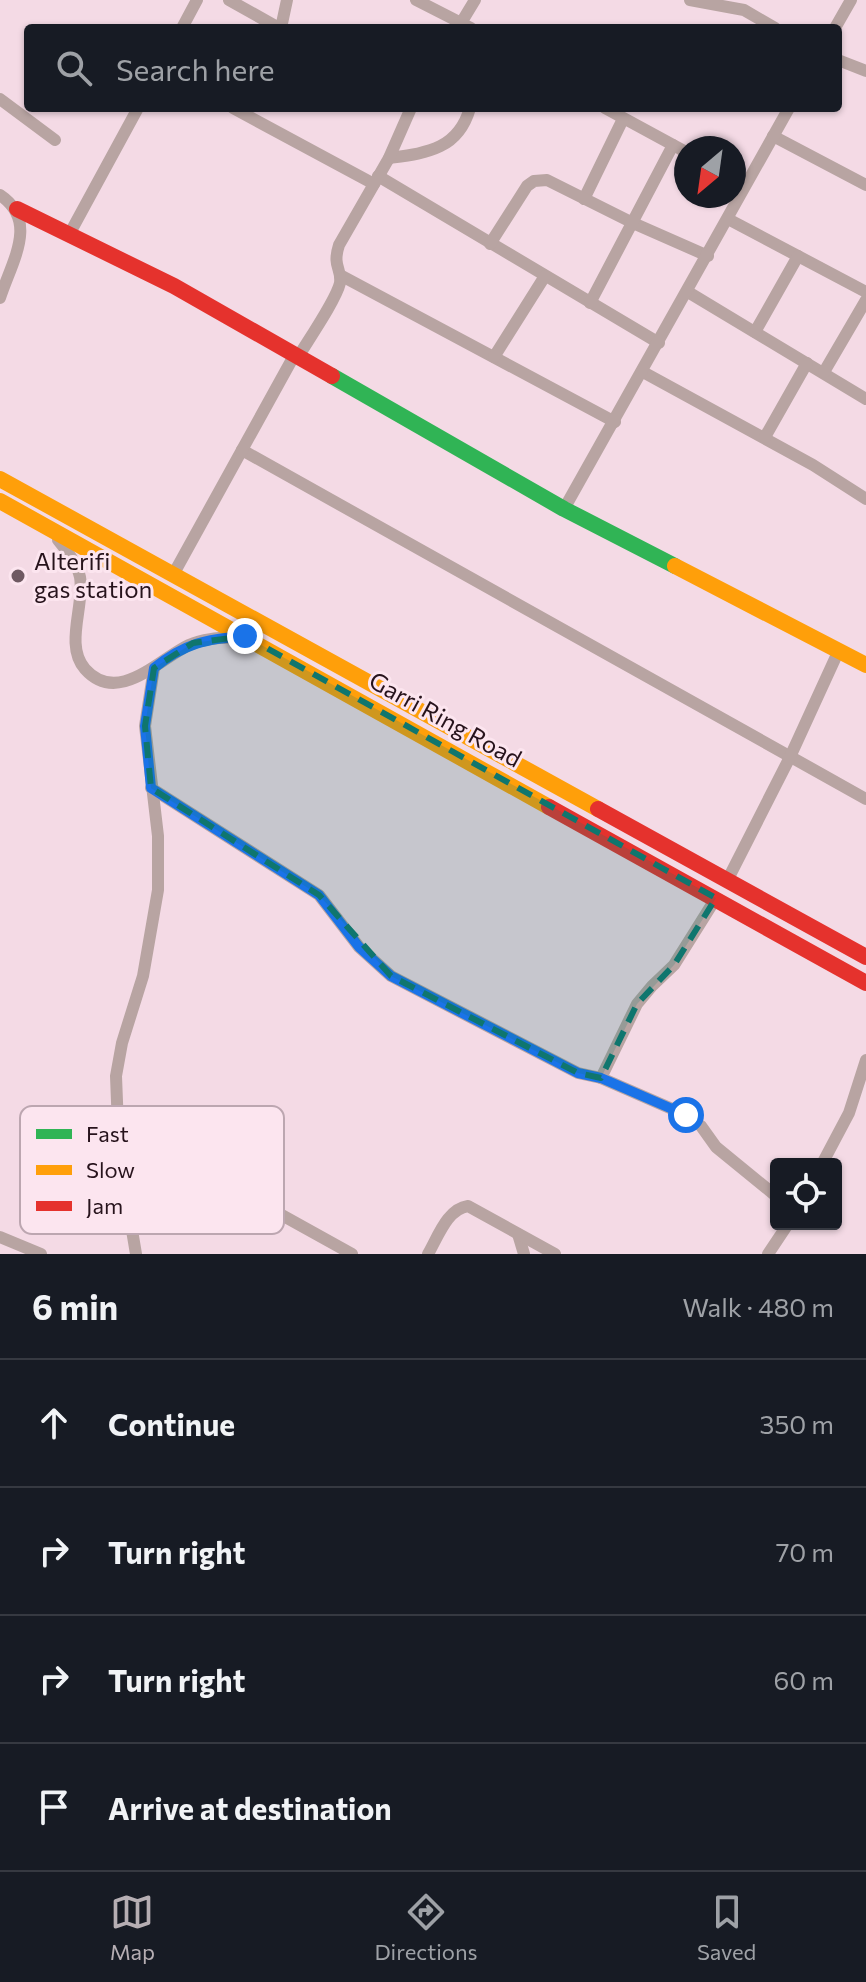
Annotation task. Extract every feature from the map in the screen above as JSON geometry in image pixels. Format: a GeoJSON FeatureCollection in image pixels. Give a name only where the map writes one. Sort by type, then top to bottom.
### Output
{"type":"FeatureCollection","features":[{"type":"Feature","properties":{"kind":"main road"},"geometry":{"type":"LineString","coordinates":[[17,209],[174,286],[564,509],[866,665]]}},
{"type":"Feature","properties":{"kind":"main road","name":"Garri Ring Road"},"geometry":{"type":"LineString","coordinates":[[0,479],[866,957]]}},
{"type":"Feature","properties":{"kind":"main road","name":"Garri Ring Road"},"geometry":{"type":"LineString","coordinates":[[0,501],[866,983]]}},
{"type":"Feature","properties":{"kind":"street"},"geometry":{"type":"LineString","coordinates":[[184,24],[197,0]]}},
{"type":"Feature","properties":{"kind":"street"},"geometry":{"type":"LineString","coordinates":[[229,0],[273,24]]}},
{"type":"Feature","properties":{"kind":"street"},"geometry":{"type":"LineString","coordinates":[[281,24],[287,0]]}},
{"type":"Feature","properties":{"kind":"street"},"geometry":{"type":"LineString","coordinates":[[416,0],[459,24]]}},
{"type":"Feature","properties":{"kind":"street"},"geometry":{"type":"LineString","coordinates":[[464,24],[475,0]]}},
{"type":"Feature","properties":{"kind":"street"},"geometry":{"type":"LineString","coordinates":[[690,0],[744,10],[768,24]]}},
{"type":"Feature","properties":{"kind":"street"},"geometry":{"type":"LineString","coordinates":[[837,24],[851,0]]}},
{"type":"Feature","properties":{"kind":"street"},"geometry":{"type":"LineString","coordinates":[[842,62],[866,71]]}},
{"type":"Feature","properties":{"kind":"street"},"geometry":{"type":"LineString","coordinates":[[0,99],[55,140]]}},
{"type":"Feature","properties":{"kind":"street"},"geometry":{"type":"LineString","coordinates":[[70,233],[136,112]]}},
{"type":"Feature","properties":{"kind":"street"},"geometry":{"type":"LineString","coordinates":[[173,575],[337,289],[340,275],[335,257],[339,245],[389,158],[409,112]]}},
{"type":"Feature","properties":{"kind":"street"},"geometry":{"type":"LineString","coordinates":[[389,158],[444,146],[468,112]]}},
{"type":"Feature","properties":{"kind":"street"},"geometry":{"type":"LineString","coordinates":[[590,303],[673,145],[612,112]]}},
{"type":"Feature","properties":{"kind":"street"},"geometry":{"type":"LineString","coordinates":[[564,509],[787,112]]}},
{"type":"Feature","properties":{"kind":"street"},"geometry":{"type":"LineString","coordinates":[[257,114],[659,343]]}},
{"type":"Feature","properties":{"kind":"street"},"geometry":{"type":"LineString","coordinates":[[584,199],[623,119]]}},
{"type":"Feature","properties":{"kind":"street"},"geometry":{"type":"LineString","coordinates":[[773,136],[866,185]]}},
{"type":"Feature","properties":{"kind":"street"},"geometry":{"type":"LineString","coordinates":[[490,244],[527,186],[534,181],[547,180],[708,256]]}},
{"type":"Feature","properties":{"kind":"street"},"geometry":{"type":"LineString","coordinates":[[0,195],[17,209],[21,231],[0,298]]}},
{"type":"Feature","properties":{"kind":"street"},"geometry":{"type":"LineString","coordinates":[[728,219],[866,292]]}},
{"type":"Feature","properties":{"kind":"street"},"geometry":{"type":"LineString","coordinates":[[755,332],[798,256]]}},
{"type":"Feature","properties":{"kind":"street"},"geometry":{"type":"LineString","coordinates":[[340,275],[615,422]]}},
{"type":"Feature","properties":{"kind":"street"},"geometry":{"type":"LineString","coordinates":[[494,357],[545,276]]}},
{"type":"Feature","properties":{"kind":"street"},"geometry":{"type":"LineString","coordinates":[[688,292],[866,399]]}},
{"type":"Feature","properties":{"kind":"street"},"geometry":{"type":"LineString","coordinates":[[824,372],[866,300]]}},
{"type":"Feature","properties":{"kind":"street"},"geometry":{"type":"LineString","coordinates":[[765,437],[807,363]]}},
{"type":"Feature","properties":{"kind":"street"},"geometry":{"type":"LineString","coordinates":[[643,372],[765,437],[866,499]]}},
{"type":"Feature","properties":{"kind":"street"},"geometry":{"type":"LineString","coordinates":[[242,450],[866,799]]}},
{"type":"Feature","properties":{"kind":"street"},"geometry":{"type":"LineString","coordinates":[[47,527],[66,549],[79,576],[78,657],[84,668],[95,677],[123,682],[138,678],[193,643],[245,636]]}},
{"type":"Feature","properties":{"kind":"street"},"geometry":{"type":"LineString","coordinates":[[727,881],[790,757],[839,650]]}},
{"type":"Feature","properties":{"kind":"street"},"geometry":{"type":"LineString","coordinates":[[116,1106],[116,1076],[122,1043],[143,976],[158,890],[158,836],[145,726],[154,668]]}},
{"type":"Feature","properties":{"kind":"street"},"geometry":{"type":"LineString","coordinates":[[151,788],[319,895],[359,947],[391,976],[578,1073],[601,1078],[695,1120],[716,1147],[770,1191]]}},
{"type":"Feature","properties":{"kind":"street"},"geometry":{"type":"LineString","coordinates":[[601,1078],[637,1004],[674,965],[716,898]]}},
{"type":"Feature","properties":{"kind":"street"},"geometry":{"type":"LineString","coordinates":[[825,1158],[849,1113],[866,1060]]}},
{"type":"Feature","properties":{"kind":"street"},"geometry":{"type":"LineString","coordinates":[[428,1254],[452,1213],[468,1206],[555,1254]]}},
{"type":"Feature","properties":{"kind":"street"},"geometry":{"type":"LineString","coordinates":[[284,1216],[352,1254]]}},
{"type":"Feature","properties":{"kind":"street"},"geometry":{"type":"LineString","coordinates":[[770,1253],[784,1230]]}},
{"type":"Feature","properties":{"kind":"street"},"geometry":{"type":"LineString","coordinates":[[133,1234],[136,1254]]}},
{"type":"Feature","properties":{"kind":"street"},"geometry":{"type":"LineString","coordinates":[[518,1234],[524,1254]]}},
{"type":"Feature","properties":{"kind":"street"},"geometry":{"type":"LineString","coordinates":[[2,1242],[41,1254]]}},
{"type":"Feature","properties":{"kind":"highlighted area"},"geometry":{"type":"Polygon","coordinates":[[[245,636],[716,898],[674,965],[637,1004],[601,1078],[578,1073],[391,976],[319,895],[151,788],[145,726],[154,668],[193,643],[245,636]]]}},
{"type":"Feature","properties":{"kind":"traffic: fast"},"geometry":{"type":"LineString","coordinates":[[332,376],[564,509],[675,566]]}},
{"type":"Feature","properties":{"kind":"traffic: slow"},"geometry":{"type":"LineString","coordinates":[[0,479],[598,809]]}},
{"type":"Feature","properties":{"kind":"traffic: slow"},"geometry":{"type":"LineString","coordinates":[[0,501],[549,807]]}},
{"type":"Feature","properties":{"kind":"traffic: slow"},"geometry":{"type":"LineString","coordinates":[[675,566],[866,665]]}},
{"type":"Feature","properties":{"kind":"traffic: jam"},"geometry":{"type":"LineString","coordinates":[[17,209],[174,286],[332,376]]}},
{"type":"Feature","properties":{"kind":"traffic: jam"},"geometry":{"type":"LineString","coordinates":[[549,807],[866,983]]}},
{"type":"Feature","properties":{"kind":"traffic: jam"},"geometry":{"type":"LineString","coordinates":[[598,809],[866,957]]}},
{"type":"Feature","properties":{"kind":"place","name":"Alterifi gas station"},"geometry":{"type":"Point","coordinates":[18,576]}},
{"type":"Feature","properties":{"kind":"route"},"geometry":{"type":"LineString","coordinates":[[245,636],[193,643],[154,668],[145,726],[151,788],[305,884],[319,895],[359,947],[391,976],[578,1073],[601,1078],[686,1115]]}}]}
